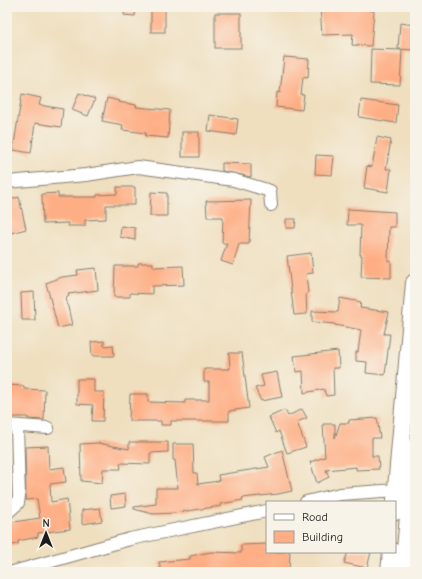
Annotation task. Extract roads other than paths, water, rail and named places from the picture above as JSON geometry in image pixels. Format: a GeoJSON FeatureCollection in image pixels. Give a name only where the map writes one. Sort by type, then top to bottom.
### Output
{"type":"FeatureCollection","features":[{"type":"Feature","properties":{"kind":"street"},"geometry":{"type":"LineString","coordinates":[[7,182],[86,175],[138,167],[234,180],[270,191],[271,205]]}},
{"type":"Feature","properties":{"kind":"street"},"geometry":{"type":"LineString","coordinates":[[396,501],[415,283]]}},
{"type":"Feature","properties":{"kind":"street"},"geometry":{"type":"LineString","coordinates":[[7,513],[18,503],[19,496],[12,426],[48,428]]}},
{"type":"Feature","properties":{"kind":"street"},"geometry":{"type":"LineString","coordinates":[[404,572],[415,449]]}},
{"type":"Feature","properties":{"kind":"street"},"geometry":{"type":"LineString","coordinates":[[310,501],[340,494],[397,490]]}},
{"type":"Feature","properties":{"kind":"street"},"geometry":{"type":"LineString","coordinates":[[14,572],[130,539],[266,511]]}},
{"type":"Feature","properties":{"kind":"street"},"geometry":{"type":"LineString","coordinates":[[390,572],[392,553]]}}]}
